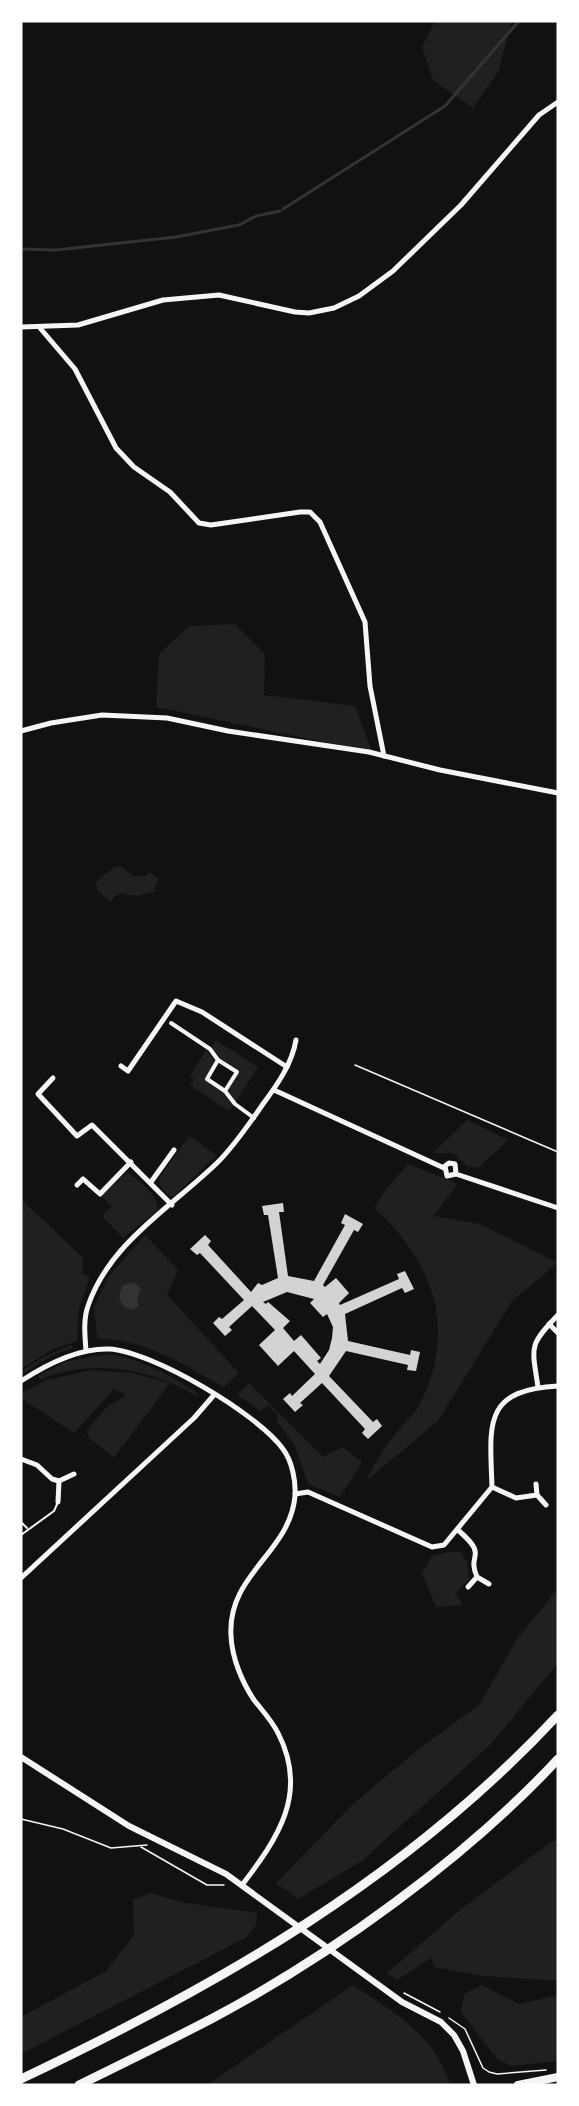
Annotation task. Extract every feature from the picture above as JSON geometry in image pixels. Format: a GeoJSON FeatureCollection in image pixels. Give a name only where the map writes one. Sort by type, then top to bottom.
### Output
{"type":"FeatureCollection","features":[{"type":"Feature","properties":{"kind":"highway"},"geometry":{"type":"LineString","coordinates":[[21,2079],[166,2006],[264,1952],[342,1902],[390,1867],[482,1790],[558,1715]]}},
{"type":"Feature","properties":{"kind":"highway"},"geometry":{"type":"LineString","coordinates":[[79,2085],[214,2017],[284,1976],[358,1927],[461,1849],[558,1759]]}},
{"type":"Feature","properties":{"kind":"main road"},"geometry":{"type":"LineString","coordinates":[[519,2085],[558,2077]]}},
{"type":"Feature","properties":{"kind":"street"},"geometry":{"type":"LineString","coordinates":[[21,327],[78,326],[163,300],[219,295],[295,312],[309,313],[334,308],[359,296],[393,271],[468,198],[539,115],[558,102]]}},
{"type":"Feature","properties":{"kind":"street"},"geometry":{"type":"LineString","coordinates":[[40,328],[75,369],[116,448],[134,467],[170,492],[199,523],[211,525],[300,512],[310,512],[320,522],[365,622],[370,686],[384,756]]}},
{"type":"Feature","properties":{"kind":"street"},"geometry":{"type":"LineString","coordinates":[[21,731],[51,723],[102,715],[167,718],[384,756],[440,770],[558,793]]}},
{"type":"Feature","properties":{"kind":"street"},"geometry":{"type":"LineString","coordinates":[[121,1066],[128,1071],[176,1001],[202,1012],[287,1067]]}},
{"type":"Feature","properties":{"kind":"street"},"geometry":{"type":"LineString","coordinates":[[171,1023],[210,1049],[218,1060],[237,1072],[225,1090]]}},
{"type":"Feature","properties":{"kind":"street"},"geometry":{"type":"LineString","coordinates":[[86,1351],[85,1325],[88,1306],[103,1274],[117,1254],[219,1161],[274,1090],[287,1067],[296,1040]]}},
{"type":"Feature","properties":{"kind":"street"},"geometry":{"type":"LineString","coordinates":[[218,1060],[207,1078],[225,1090],[235,1104],[254,1118]]}},
{"type":"Feature","properties":{"kind":"street"},"geometry":{"type":"LineString","coordinates":[[53,1078],[38,1094],[77,1136],[92,1125],[172,1205]]}},
{"type":"Feature","properties":{"kind":"street"},"geometry":{"type":"LineString","coordinates":[[274,1090],[444,1168],[447,1176],[456,1174],[558,1208]]}},
{"type":"Feature","properties":{"kind":"street"},"geometry":{"type":"LineString","coordinates":[[151,1182],[174,1150]]}},
{"type":"Feature","properties":{"kind":"street"},"geometry":{"type":"LineString","coordinates":[[77,1185],[83,1179],[99,1194],[131,1162]]}},
{"type":"Feature","properties":{"kind":"street"},"geometry":{"type":"LineString","coordinates":[[444,1168],[447,1164],[455,1164],[456,1174]]}},
{"type":"Feature","properties":{"kind":"street"},"geometry":{"type":"LineString","coordinates":[[538,1387],[532,1348],[558,1315]]}},
{"type":"Feature","properties":{"kind":"street"},"geometry":{"type":"LineString","coordinates":[[549,1324],[558,1334]]}},
{"type":"Feature","properties":{"kind":"street"},"geometry":{"type":"LineString","coordinates":[[21,1381],[57,1361],[86,1351],[109,1349],[131,1353],[153,1361],[251,1417],[275,1438],[285,1451],[293,1470],[295,1494],[292,1514],[286,1530],[250,1573],[234,1606],[231,1636],[237,1665],[252,1696],[278,1732],[288,1761],[291,1786],[280,1830],[242,1885]]}},
{"type":"Feature","properties":{"kind":"street"},"geometry":{"type":"LineString","coordinates":[[295,1494],[308,1492],[432,1547],[444,1545],[492,1487],[492,1427],[497,1410],[513,1395],[538,1387],[558,1386]]}},
{"type":"Feature","properties":{"kind":"street"},"geometry":{"type":"LineString","coordinates":[[21,1578],[194,1418],[214,1395]]}},
{"type":"Feature","properties":{"kind":"street"},"geometry":{"type":"LineString","coordinates":[[21,1459],[37,1465],[52,1479],[59,1481],[74,1474]]}},
{"type":"Feature","properties":{"kind":"street"},"geometry":{"type":"LineString","coordinates":[[58,1502],[59,1481]]}},
{"type":"Feature","properties":{"kind":"street"},"geometry":{"type":"LineString","coordinates":[[536,1484],[537,1495],[546,1506]]}},
{"type":"Feature","properties":{"kind":"street"},"geometry":{"type":"LineString","coordinates":[[492,1487],[516,1498],[537,1495]]}},
{"type":"Feature","properties":{"kind":"street"},"geometry":{"type":"LineString","coordinates":[[458,1530],[476,1547],[478,1554],[474,1570],[477,1576],[489,1584]]}},
{"type":"Feature","properties":{"kind":"street"},"geometry":{"type":"LineString","coordinates":[[468,1587],[477,1576]]}},
{"type":"Feature","properties":{"kind":"street"},"geometry":{"type":"LineString","coordinates":[[21,1757],[112,1816],[210,1864],[402,2002],[441,2022],[454,2035],[463,2051],[474,2085]]}},
{"type":"Feature","properties":{"kind":"lane"},"geometry":{"type":"LineString","coordinates":[[21,1535],[27,1528],[54,1510],[58,1502]]}},
{"type":"Feature","properties":{"kind":"lane"},"geometry":{"type":"LineString","coordinates":[[21,1522],[27,1528]]}},
{"type":"Feature","properties":{"kind":"path"},"geometry":{"type":"LineString","coordinates":[[355,1065],[558,1152]]}},
{"type":"Feature","properties":{"kind":"path"},"geometry":{"type":"LineString","coordinates":[[21,1819],[63,1828],[111,1848],[140,1847],[157,1839]]}},
{"type":"Feature","properties":{"kind":"path"},"geometry":{"type":"LineString","coordinates":[[140,1847],[207,1885],[224,1885]]}},
{"type":"Feature","properties":{"kind":"path"},"geometry":{"type":"LineString","coordinates":[[437,2010],[465,2029],[483,2068],[489,2072],[497,2074],[548,2069]]}},
{"type":"Feature","properties":{"kind":"shaded area"},"geometry":{"type":"Polygon","coordinates":[[[435,21],[512,21],[498,72],[473,108],[433,80],[422,47],[435,21]]]}},
{"type":"Feature","properties":{"kind":"shaded area"},"geometry":{"type":"Polygon","coordinates":[[[235,624],[265,654],[264,695],[355,706],[372,752],[156,707],[159,654],[189,626],[235,624]]]}},
{"type":"Feature","properties":{"kind":"shaded area"},"geometry":{"type":"Polygon","coordinates":[[[120,866],[133,876],[146,876],[149,872],[158,878],[154,892],[136,896],[119,893],[110,901],[99,892],[95,883],[114,867],[120,866]]]}},
{"type":"Feature","properties":{"kind":"shaded area"},"geometry":{"type":"Polygon","coordinates":[[[216,1040],[258,1067],[235,1103],[227,1091],[239,1072],[220,1060],[211,1049],[216,1040]]]}},
{"type":"Feature","properties":{"kind":"shaded area"},"geometry":{"type":"Polygon","coordinates":[[[206,1050],[216,1061],[205,1079],[225,1092],[233,1105],[229,1111],[190,1085],[194,1079],[190,1076],[206,1050]]]}},
{"type":"Feature","properties":{"kind":"shaded area"},"geometry":{"type":"Polygon","coordinates":[[[467,1120],[508,1140],[478,1168],[467,1166],[453,1153],[433,1153],[467,1120]]]}},
{"type":"Feature","properties":{"kind":"shaded area"},"geometry":{"type":"Polygon","coordinates":[[[189,1136],[217,1155],[174,1196],[169,1196],[159,1184],[160,1177],[189,1136]]]}},
{"type":"Feature","properties":{"kind":"shaded area"},"geometry":{"type":"Polygon","coordinates":[[[408,1164],[458,1184],[433,1216],[480,1224],[558,1263],[512,1301],[438,1421],[366,1481],[387,1445],[421,1402],[432,1374],[437,1348],[438,1322],[433,1297],[424,1273],[411,1250],[374,1208],[387,1188],[408,1164]]]}},
{"type":"Feature","properties":{"kind":"shaded area"},"geometry":{"type":"Polygon","coordinates":[[[127,1172],[151,1193],[158,1210],[123,1238],[102,1216],[112,1206],[101,1196],[127,1172]]]}},
{"type":"Feature","properties":{"kind":"shaded area"},"geometry":{"type":"Polygon","coordinates":[[[21,1199],[83,1258],[82,1274],[90,1276],[79,1309],[77,1341],[53,1349],[21,1369],[21,1199]]]}},
{"type":"Feature","properties":{"kind":"shaded area"},"geometry":{"type":"Polygon","coordinates":[[[145,1235],[178,1270],[167,1295],[239,1373],[224,1387],[149,1349],[116,1340],[97,1338],[94,1308],[108,1277],[145,1235]]]}},
{"type":"Feature","properties":{"kind":"shaded area"},"geometry":{"type":"Polygon","coordinates":[[[134,1282],[141,1289],[137,1297],[139,1306],[132,1310],[123,1306],[119,1298],[122,1286],[134,1282]]]}},
{"type":"Feature","properties":{"kind":"shaded area"},"geometry":{"type":"Polygon","coordinates":[[[71,1345],[73,1348],[51,1356],[21,1375],[21,1371],[44,1357],[71,1345]]]}},
{"type":"Feature","properties":{"kind":"shaded area"},"geometry":{"type":"Polygon","coordinates":[[[107,1354],[131,1359],[153,1368],[195,1391],[198,1397],[160,1379],[121,1369],[81,1369],[40,1379],[38,1376],[67,1361],[107,1354]]]}},
{"type":"Feature","properties":{"kind":"shaded area"},"geometry":{"type":"Polygon","coordinates":[[[90,1370],[132,1373],[170,1383],[114,1458],[89,1438],[86,1431],[108,1406],[126,1395],[114,1389],[74,1433],[21,1398],[21,1393],[47,1380],[90,1370]]]}},
{"type":"Feature","properties":{"kind":"shaded area"},"geometry":{"type":"Polygon","coordinates":[[[249,1383],[323,1457],[343,1447],[362,1462],[340,1497],[308,1484],[295,1446],[276,1420],[278,1415],[268,1405],[261,1411],[237,1395],[249,1383]]]}},
{"type":"Feature","properties":{"kind":"shaded area"},"geometry":{"type":"Polygon","coordinates":[[[461,1552],[467,1562],[469,1579],[455,1594],[463,1605],[436,1607],[422,1573],[432,1556],[461,1552]]]}},
{"type":"Feature","properties":{"kind":"shaded area"},"geometry":{"type":"Polygon","coordinates":[[[558,1588],[558,1663],[490,1745],[362,1861],[298,1899],[276,1883],[352,1805],[416,1751],[479,1705],[517,1639],[558,1588]]]}},
{"type":"Feature","properties":{"kind":"shaded area"},"geometry":{"type":"Polygon","coordinates":[[[558,1837],[558,1981],[483,1976],[434,1967],[431,1958],[398,1979],[386,1974],[460,1910],[558,1837]]]}},
{"type":"Feature","properties":{"kind":"shaded area"},"geometry":{"type":"Polygon","coordinates":[[[150,1893],[180,1902],[257,1913],[256,1925],[247,1937],[21,2054],[21,2017],[106,1971],[134,1935],[133,1900],[150,1893]]]}},
{"type":"Feature","properties":{"kind":"shaded area"},"geometry":{"type":"Polygon","coordinates":[[[353,1985],[398,2015],[424,2038],[443,2067],[450,2085],[207,2085],[353,1985]]]}},
{"type":"Feature","properties":{"kind":"shaded area"},"geometry":{"type":"Polygon","coordinates":[[[482,1985],[519,2004],[558,1995],[558,2061],[511,2066],[496,2058],[461,2012],[464,1994],[482,1985]]]}},
{"type":"Feature","properties":{"kind":"building"},"geometry":{"type":"Polygon","coordinates":[[[283,1203],[284,1212],[279,1212],[288,1276],[314,1281],[345,1225],[341,1223],[345,1214],[363,1224],[358,1232],[354,1230],[323,1285],[325,1287],[336,1278],[349,1293],[339,1303],[340,1305],[399,1279],[397,1274],[405,1271],[414,1289],[405,1293],[402,1288],[345,1314],[348,1341],[410,1355],[411,1350],[420,1352],[416,1371],[407,1370],[408,1365],[346,1351],[329,1376],[373,1422],[377,1419],[382,1426],[368,1439],[362,1433],[365,1429],[322,1383],[300,1403],[303,1405],[295,1412],[283,1399],[290,1393],[292,1396],[315,1374],[294,1351],[278,1366],[259,1345],[275,1330],[252,1306],[229,1327],[232,1330],[225,1336],[213,1323],[219,1317],[222,1319],[244,1300],[200,1253],[197,1255],[190,1249],[205,1235],[211,1241],[208,1245],[251,1292],[258,1283],[262,1285],[278,1278],[268,1215],[264,1215],[262,1206],[283,1203]],[[287,1292],[263,1302],[266,1304],[268,1302],[290,1321],[283,1328],[294,1341],[301,1335],[321,1358],[317,1361],[320,1364],[329,1350],[333,1327],[327,1314],[323,1317],[310,1303],[314,1299],[287,1292]]]}},
{"type":"Feature","properties":{"kind":"waterway"},"geometry":{"type":"LineString","coordinates":[[283,209],[445,106],[519,21]]}},
{"type":"Feature","properties":{"kind":"waterway"},"geometry":{"type":"LineString","coordinates":[[21,249],[56,250],[176,237],[239,225],[256,216],[280,211]]}}]}
